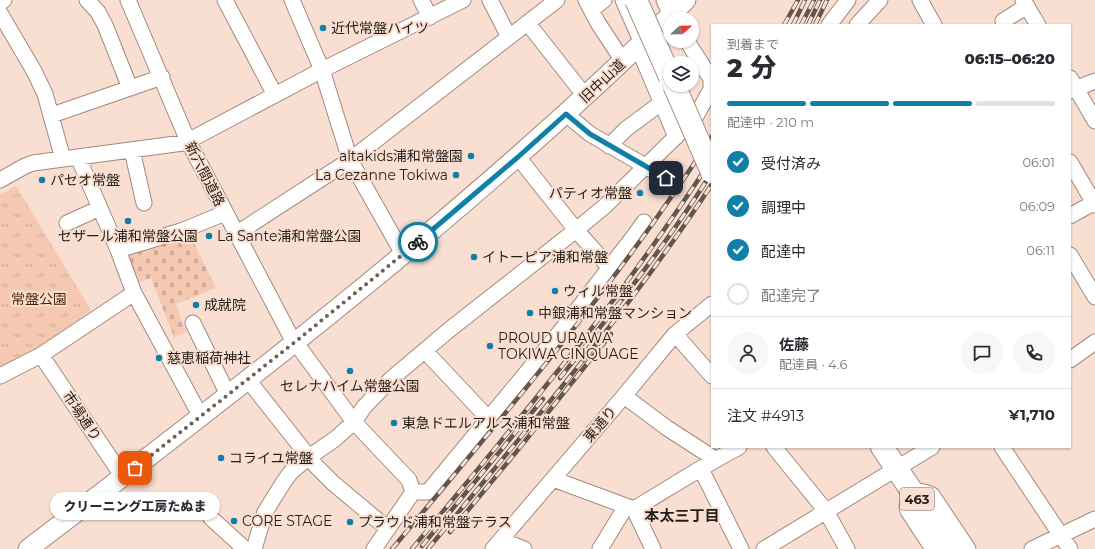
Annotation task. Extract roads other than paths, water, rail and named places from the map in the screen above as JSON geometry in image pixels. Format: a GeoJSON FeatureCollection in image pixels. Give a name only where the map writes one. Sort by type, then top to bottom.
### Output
{"type":"FeatureCollection","features":[{"type":"Feature","properties":{"kind":"highway"},"geometry":{"type":"LineString","coordinates":[[636,0],[663,61]]}},
{"type":"Feature","properties":{"kind":"highway"},"geometry":{"type":"LineString","coordinates":[[649,0],[674,56]]}},
{"type":"Feature","properties":{"kind":"highway"},"geometry":{"type":"LineString","coordinates":[[677,92],[711,170]]}},
{"type":"Feature","properties":{"kind":"highway"},"geometry":{"type":"LineString","coordinates":[[689,92],[711,143]]}},
{"type":"Feature","properties":{"kind":"highway","name":"463"},"geometry":{"type":"LineString","coordinates":[[883,448],[951,549]]}},
{"type":"Feature","properties":{"kind":"main road","name":"旧中山道"},"geometry":{"type":"LineString","coordinates":[[28,549],[228,396],[403,254],[518,157],[566,114],[640,45],[669,11],[686,0]]}},
{"type":"Feature","properties":{"kind":"street"},"geometry":{"type":"LineString","coordinates":[[0,3],[4,0]]}},
{"type":"Feature","properties":{"kind":"street"},"geometry":{"type":"LineString","coordinates":[[87,0],[98,12],[105,25],[130,88]]}},
{"type":"Feature","properties":{"kind":"street","name":"新六間道路"},"geometry":{"type":"LineString","coordinates":[[128,0],[188,141],[294,343],[354,422],[410,480],[413,492]]}},
{"type":"Feature","properties":{"kind":"street"},"geometry":{"type":"LineString","coordinates":[[225,0],[275,95]]}},
{"type":"Feature","properties":{"kind":"street"},"geometry":{"type":"LineString","coordinates":[[292,0],[322,70],[350,160],[403,254]]}},
{"type":"Feature","properties":{"kind":"street"},"geometry":{"type":"LineString","coordinates":[[421,0],[430,17]]}},
{"type":"Feature","properties":{"kind":"street"},"geometry":{"type":"LineString","coordinates":[[2,176],[33,163],[183,143],[322,70],[463,0]]}},
{"type":"Feature","properties":{"kind":"street"},"geometry":{"type":"LineString","coordinates":[[490,0],[509,37]]}},
{"type":"Feature","properties":{"kind":"street"},"geometry":{"type":"LineString","coordinates":[[236,234],[350,160],[557,0]]}},
{"type":"Feature","properties":{"kind":"street"},"geometry":{"type":"LineString","coordinates":[[604,0],[589,5],[598,24],[623,61]]}},
{"type":"Feature","properties":{"kind":"street"},"geometry":{"type":"LineString","coordinates":[[622,0],[661,103],[676,137]]}},
{"type":"Feature","properties":{"kind":"street"},"geometry":{"type":"LineString","coordinates":[[830,24],[848,0]]}},
{"type":"Feature","properties":{"kind":"street"},"geometry":{"type":"LineString","coordinates":[[858,24],[880,0]]}},
{"type":"Feature","properties":{"kind":"street"},"geometry":{"type":"LineString","coordinates":[[920,0],[933,24]]}},
{"type":"Feature","properties":{"kind":"street"},"geometry":{"type":"LineString","coordinates":[[1003,21],[1025,3],[1037,24]]}},
{"type":"Feature","properties":{"kind":"street"},"geometry":{"type":"LineString","coordinates":[[0,13],[37,77],[45,94],[52,114],[63,159]]}},
{"type":"Feature","properties":{"kind":"street"},"geometry":{"type":"LineString","coordinates":[[530,26],[585,96]]}},
{"type":"Feature","properties":{"kind":"street"},"geometry":{"type":"LineString","coordinates":[[691,48],[711,78]]}},
{"type":"Feature","properties":{"kind":"street"},"geometry":{"type":"LineString","coordinates":[[52,114],[162,77]]}},
{"type":"Feature","properties":{"kind":"street"},"geometry":{"type":"LineString","coordinates":[[1095,81],[1072,86],[1095,120]]}},
{"type":"Feature","properties":{"kind":"street"},"geometry":{"type":"LineString","coordinates":[[254,549],[265,512],[291,472],[309,457],[335,439],[354,422],[364,407],[378,391],[425,351],[605,206],[695,118],[711,88]]}},
{"type":"Feature","properties":{"kind":"street"},"geometry":{"type":"LineString","coordinates":[[609,146],[626,128],[661,103]]}},
{"type":"Feature","properties":{"kind":"street"},"geometry":{"type":"LineString","coordinates":[[566,114],[590,134],[666,178]]}},
{"type":"Feature","properties":{"kind":"street"},"geometry":{"type":"LineString","coordinates":[[132,150],[144,203]]}},
{"type":"Feature","properties":{"kind":"street"},"geometry":{"type":"LineString","coordinates":[[78,157],[118,250],[134,293],[201,417]]}},
{"type":"Feature","properties":{"kind":"street"},"geometry":{"type":"LineString","coordinates":[[518,157],[576,230],[610,268]]}},
{"type":"Feature","properties":{"kind":"street"},"geometry":{"type":"LineString","coordinates":[[1071,164],[1095,203],[1071,215]]}},
{"type":"Feature","properties":{"kind":"street"},"geometry":{"type":"LineString","coordinates":[[66,223],[100,208]]}},
{"type":"Feature","properties":{"kind":"street"},"geometry":{"type":"LineString","coordinates":[[118,250],[181,231],[225,213]]}},
{"type":"Feature","properties":{"kind":"street"},"geometry":{"type":"LineString","coordinates":[[374,549],[413,492],[428,492],[610,268],[644,222]]}},
{"type":"Feature","properties":{"kind":"street"},"geometry":{"type":"LineString","coordinates":[[1071,257],[1095,297]]}},
{"type":"Feature","properties":{"kind":"street"},"geometry":{"type":"LineString","coordinates":[[0,376],[42,355],[134,293]]}},
{"type":"Feature","properties":{"kind":"street","name":"東通り"},"geometry":{"type":"LineString","coordinates":[[497,544],[675,334],[711,305]]}},
{"type":"Feature","properties":{"kind":"street"},"geometry":{"type":"LineString","coordinates":[[193,323],[228,396]]}},
{"type":"Feature","properties":{"kind":"street"},"geometry":{"type":"LineString","coordinates":[[675,334],[711,375]]}},
{"type":"Feature","properties":{"kind":"street"},"geometry":{"type":"LineString","coordinates":[[1071,359],[1095,342]]}},
{"type":"Feature","properties":{"kind":"street"},"geometry":{"type":"LineString","coordinates":[[425,351],[488,418]]}},
{"type":"Feature","properties":{"kind":"street","name":"市場通り"},"geometry":{"type":"LineString","coordinates":[[42,355],[123,477]]}},
{"type":"Feature","properties":{"kind":"street"},"geometry":{"type":"LineString","coordinates":[[248,380],[314,464],[388,529]]}},
{"type":"Feature","properties":{"kind":"street"},"geometry":{"type":"LineString","coordinates":[[624,396],[667,428],[715,459]]}},
{"type":"Feature","properties":{"kind":"street"},"geometry":{"type":"LineString","coordinates":[[600,549],[630,508],[737,448]]}},
{"type":"Feature","properties":{"kind":"street"},"geometry":{"type":"LineString","coordinates":[[775,448],[826,511],[847,549]]}},
{"type":"Feature","properties":{"kind":"street"},"geometry":{"type":"LineString","coordinates":[[764,549],[930,448]]}},
{"type":"Feature","properties":{"kind":"street"},"geometry":{"type":"LineString","coordinates":[[1003,448],[1070,549]]}},
{"type":"Feature","properties":{"kind":"street"},"geometry":{"type":"LineString","coordinates":[[701,469],[741,549]]}},
{"type":"Feature","properties":{"kind":"street"},"geometry":{"type":"LineString","coordinates":[[553,478],[630,508],[652,548]]}},
{"type":"Feature","properties":{"kind":"street"},"geometry":{"type":"LineString","coordinates":[[933,549],[908,512],[907,507],[911,490],[932,495],[968,549]]}},
{"type":"Feature","properties":{"kind":"street"},"geometry":{"type":"LineString","coordinates":[[211,518],[245,549]]}},
{"type":"Feature","properties":{"kind":"street"},"geometry":{"type":"LineString","coordinates":[[1032,549],[1095,519]]}},
{"type":"Feature","properties":{"kind":"street"},"geometry":{"type":"LineString","coordinates":[[497,544],[524,549]]}},
{"type":"Feature","properties":{"kind":"railway"},"geometry":{"type":"LineString","coordinates":[[785,24],[798,0]]}},
{"type":"Feature","properties":{"kind":"railway"},"geometry":{"type":"LineString","coordinates":[[793,24],[805,0]]}},
{"type":"Feature","properties":{"kind":"railway"},"geometry":{"type":"LineString","coordinates":[[802,24],[814,0]]}},
{"type":"Feature","properties":{"kind":"railway"},"geometry":{"type":"LineString","coordinates":[[808,24],[820,0]]}},
{"type":"Feature","properties":{"kind":"railway"},"geometry":{"type":"LineString","coordinates":[[815,24],[827,0]]}},
{"type":"Feature","properties":{"kind":"railway"},"geometry":{"type":"LineString","coordinates":[[392,549],[518,398],[599,296],[638,244],[711,138]]}},
{"type":"Feature","properties":{"kind":"railway"},"geometry":{"type":"LineString","coordinates":[[412,549],[579,345],[631,277],[711,161]]}},
{"type":"Feature","properties":{"kind":"railway"},"geometry":{"type":"LineString","coordinates":[[560,378],[658,251],[711,174]]}},
{"type":"Feature","properties":{"kind":"railway"},"geometry":{"type":"LineString","coordinates":[[428,549],[611,325],[680,232],[711,186]]}},
{"type":"Feature","properties":{"kind":"railway"},"geometry":{"type":"LineString","coordinates":[[450,532],[611,334]]}},
{"type":"Feature","properties":{"kind":"railway"},"geometry":{"type":"LineString","coordinates":[[422,546],[543,399]]}},
{"type":"Feature","properties":{"kind":"place","name":"近代常盤ハイツ"},"geometry":{"type":"Point","coordinates":[323,28]}},
{"type":"Feature","properties":{"kind":"place","name":"altakids浦和常盤園"},"geometry":{"type":"Point","coordinates":[471,156]}},
{"type":"Feature","properties":{"kind":"place","name":"La Cezanne Tokiwa"},"geometry":{"type":"Point","coordinates":[456,175]}},
{"type":"Feature","properties":{"kind":"place","name":"パセオ常盤"},"geometry":{"type":"Point","coordinates":[42,180]}},
{"type":"Feature","properties":{"kind":"place","name":"パティオ常盤"},"geometry":{"type":"Point","coordinates":[640,193]}},
{"type":"Feature","properties":{"kind":"place","name":"セザール浦和常盤公園"},"geometry":{"type":"Point","coordinates":[128,221]}},
{"type":"Feature","properties":{"kind":"place","name":"La Sante浦和常盤公園"},"geometry":{"type":"Point","coordinates":[209,236]}},
{"type":"Feature","properties":{"kind":"place","name":"イトーピア浦和常盤"},"geometry":{"type":"Point","coordinates":[474,257]}},
{"type":"Feature","properties":{"kind":"place","name":"ウィル常盤"},"geometry":{"type":"Point","coordinates":[555,291]}},
{"type":"Feature","properties":{"kind":"place","name":"成就院"},"geometry":{"type":"Point","coordinates":[196,305]}},
{"type":"Feature","properties":{"kind":"place","name":"中銀浦和常盤マンション"},"geometry":{"type":"Point","coordinates":[530,313]}},
{"type":"Feature","properties":{"kind":"place","name":"PROUD URAWA TOKIWA CINQUAGE"},"geometry":{"type":"Point","coordinates":[490,346]}},
{"type":"Feature","properties":{"kind":"place","name":"慈恵稲荷神社"},"geometry":{"type":"Point","coordinates":[159,358]}},
{"type":"Feature","properties":{"kind":"place","name":"セレナハイム常盤公園"},"geometry":{"type":"Point","coordinates":[350,371]}},
{"type":"Feature","properties":{"kind":"place","name":"東急ドエルアルス浦和常盤"},"geometry":{"type":"Point","coordinates":[394,423]}},
{"type":"Feature","properties":{"kind":"place","name":"コライユ常盤"},"geometry":{"type":"Point","coordinates":[221,458]}},
{"type":"Feature","properties":{"kind":"place","name":"クリーニング工房たぬま"},"geometry":{"type":"Point","coordinates":[135,468]}},
{"type":"Feature","properties":{"kind":"place","name":"CORE STAGE"},"geometry":{"type":"Point","coordinates":[234,521]}},
{"type":"Feature","properties":{"kind":"place","name":"プラウド浦和常盤テラス"},"geometry":{"type":"Point","coordinates":[350,522]}},
{"type":"Feature","properties":{"kind":"district","name":"本太三丁目"},"geometry":{"type":"Point","coordinates":[682,516]}},
{"type":"Feature","properties":{"kind":"park label","name":"常盤公園"},"geometry":{"type":"Point","coordinates":[39,299]}}]}
